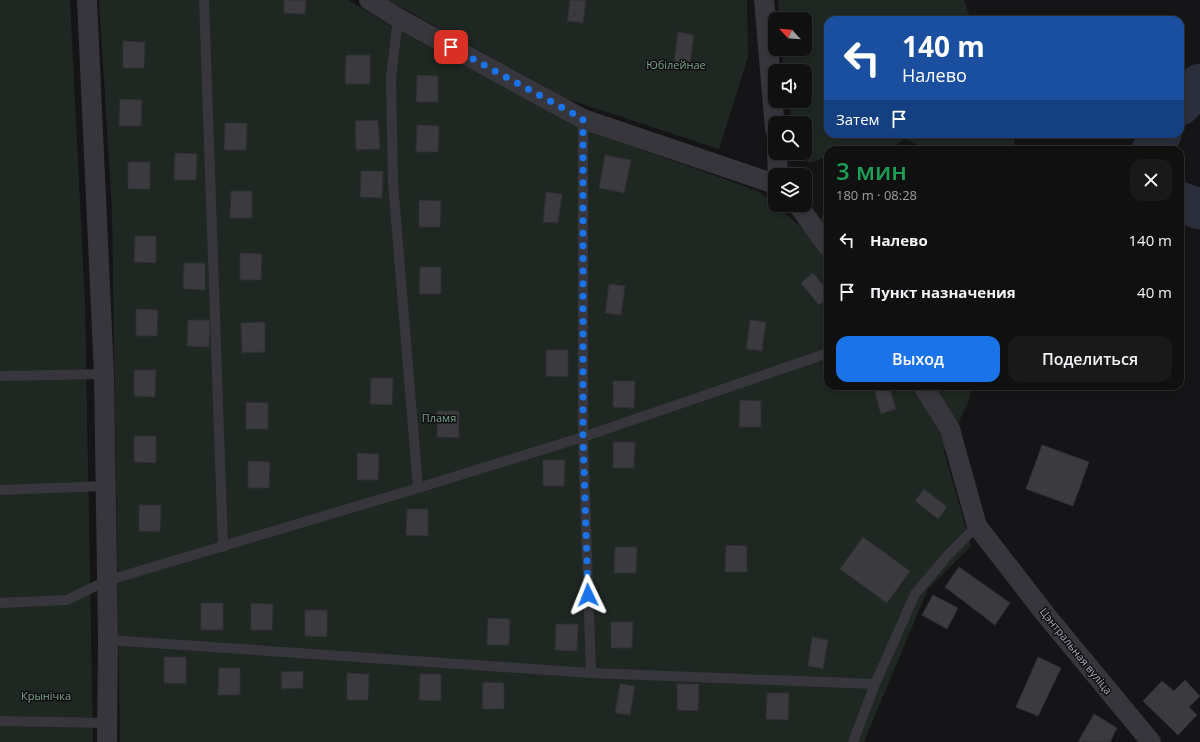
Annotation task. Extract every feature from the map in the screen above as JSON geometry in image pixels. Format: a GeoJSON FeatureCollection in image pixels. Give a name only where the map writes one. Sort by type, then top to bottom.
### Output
{"type":"FeatureCollection","features":[{"type":"Feature","properties":{"kind":"street"},"geometry":{"type":"LineString","coordinates":[[87,0],[104,374],[108,640],[107,733]]}},
{"type":"Feature","properties":{"kind":"street"},"geometry":{"type":"LineString","coordinates":[[369,0],[398,18],[583,119],[768,182]]}},
{"type":"Feature","properties":{"kind":"street"},"geometry":{"type":"LineString","coordinates":[[764,0],[774,116]]}},
{"type":"Feature","properties":{"kind":"street"},"geometry":{"type":"LineString","coordinates":[[803,212],[824,241]]}},
{"type":"Feature","properties":{"kind":"street"},"geometry":{"type":"LineString","coordinates":[[925,390],[950,429],[977,526]]}},
{"type":"Feature","properties":{"kind":"street","name":"Цэнтральная вуліца"},"geometry":{"type":"LineString","coordinates":[[977,526],[1046,615],[1151,742]]}},
{"type":"Feature","properties":{"kind":"lane"},"geometry":{"type":"LineString","coordinates":[[204,0],[223,547]]}},
{"type":"Feature","properties":{"kind":"lane"},"geometry":{"type":"LineString","coordinates":[[398,18],[391,78],[393,183],[418,488]]}},
{"type":"Feature","properties":{"kind":"lane"},"geometry":{"type":"LineString","coordinates":[[583,119],[583,437],[591,673]]}},
{"type":"Feature","properties":{"kind":"lane"},"geometry":{"type":"LineString","coordinates":[[0,602],[67,600],[106,581],[223,547],[583,437],[824,354]]}},
{"type":"Feature","properties":{"kind":"lane"},"geometry":{"type":"LineString","coordinates":[[0,376],[104,374]]}},
{"type":"Feature","properties":{"kind":"lane"},"geometry":{"type":"LineString","coordinates":[[0,490],[106,486]]}},
{"type":"Feature","properties":{"kind":"lane"},"geometry":{"type":"LineString","coordinates":[[853,742],[875,684],[915,594],[948,555],[977,526]]}},
{"type":"Feature","properties":{"kind":"lane"},"geometry":{"type":"LineString","coordinates":[[108,640],[591,673],[875,684]]}},
{"type":"Feature","properties":{"kind":"lane"},"geometry":{"type":"LineString","coordinates":[[0,721],[107,733]]}},
{"type":"Feature","properties":{"kind":"green space","name":"Крынічка"},"geometry":{"type":"Polygon","coordinates":[[[0,0],[70,0],[85,303],[93,742],[0,742],[0,0]]]}},
{"type":"Feature","properties":{"kind":"green space","name":"Пламя"},"geometry":{"type":"Polygon","coordinates":[[[99,0],[348,0],[389,25],[578,127],[758,191],[768,199],[768,212],[783,212],[806,231],[824,215],[824,390],[971,390],[968,403],[944,451],[971,546],[928,589],[864,742],[120,742],[112,210],[99,0]]]}},
{"type":"Feature","properties":{"kind":"green space","name":"Юбілейнае"},"geometry":{"type":"Polygon","coordinates":[[[388,0],[747,0],[748,57],[719,149],[567,99],[388,0]]]}},
{"type":"Feature","properties":{"kind":"green space"},"geometry":{"type":"Polygon","coordinates":[[[778,0],[964,0],[970,16],[824,16],[824,138],[1014,138],[1014,146],[920,146],[905,139],[894,146],[824,146],[824,158],[808,163],[807,160],[812,160],[812,116],[792,116],[789,108],[812,108],[812,64],[783,64],[783,56],[812,56],[812,12],[779,12],[778,0]]]}},
{"type":"Feature","properties":{"kind":"building"},"geometry":{"type":"Polygon","coordinates":[[[284,0],[306,0],[305,14],[284,13],[284,0]]]}},
{"type":"Feature","properties":{"kind":"building"},"geometry":{"type":"Polygon","coordinates":[[[570,0],[586,0],[583,23],[567,21],[570,0]]]}},
{"type":"Feature","properties":{"kind":"building"},"geometry":{"type":"Polygon","coordinates":[[[678,32],[694,35],[690,64],[674,61],[678,32]]]}},
{"type":"Feature","properties":{"kind":"building"},"geometry":{"type":"Polygon","coordinates":[[[123,41],[145,42],[144,68],[123,68],[123,41]]]}},
{"type":"Feature","properties":{"kind":"building"},"geometry":{"type":"Polygon","coordinates":[[[346,55],[370,55],[370,84],[345,84],[346,55]]]}},
{"type":"Feature","properties":{"kind":"building"},"geometry":{"type":"Polygon","coordinates":[[[417,75],[438,76],[438,102],[416,102],[417,75]]]}},
{"type":"Feature","properties":{"kind":"building"},"geometry":{"type":"Polygon","coordinates":[[[120,99],[142,100],[141,126],[119,126],[120,99]]]}},
{"type":"Feature","properties":{"kind":"building"},"geometry":{"type":"Polygon","coordinates":[[[378,120],[380,149],[356,150],[355,121],[378,120]]]}},
{"type":"Feature","properties":{"kind":"building"},"geometry":{"type":"Polygon","coordinates":[[[225,123],[247,123],[246,150],[224,150],[225,123]]]}},
{"type":"Feature","properties":{"kind":"building"},"geometry":{"type":"Polygon","coordinates":[[[417,125],[439,126],[438,152],[416,152],[417,125]]]}},
{"type":"Feature","properties":{"kind":"building"},"geometry":{"type":"Polygon","coordinates":[[[175,153],[197,154],[196,180],[174,180],[175,153]]]}},
{"type":"Feature","properties":{"kind":"building"},"geometry":{"type":"Polygon","coordinates":[[[605,155],[631,160],[624,193],[599,188],[605,155]]]}},
{"type":"Feature","properties":{"kind":"building"},"geometry":{"type":"Polygon","coordinates":[[[128,162],[150,162],[150,189],[128,189],[128,162]]]}},
{"type":"Feature","properties":{"kind":"building"},"geometry":{"type":"Polygon","coordinates":[[[361,171],[383,171],[382,198],[360,197],[361,171]]]}},
{"type":"Feature","properties":{"kind":"building"},"geometry":{"type":"Polygon","coordinates":[[[231,191],[252,191],[252,218],[230,218],[231,191]]]}},
{"type":"Feature","properties":{"kind":"building"},"geometry":{"type":"Polygon","coordinates":[[[546,192],[562,194],[558,223],[543,222],[546,192]]]}},
{"type":"Feature","properties":{"kind":"building"},"geometry":{"type":"Polygon","coordinates":[[[419,200],[441,201],[440,227],[419,227],[419,200]]]}},
{"type":"Feature","properties":{"kind":"building"},"geometry":{"type":"Polygon","coordinates":[[[135,236],[156,236],[156,263],[134,262],[135,236]]]}},
{"type":"Feature","properties":{"kind":"building"},"geometry":{"type":"Polygon","coordinates":[[[240,253],[262,254],[261,280],[240,280],[240,253]]]}},
{"type":"Feature","properties":{"kind":"building"},"geometry":{"type":"Polygon","coordinates":[[[184,263],[205,263],[205,290],[183,289],[184,263]]]}},
{"type":"Feature","properties":{"kind":"building"},"geometry":{"type":"Polygon","coordinates":[[[420,267],[441,267],[441,294],[419,294],[420,267]]]}},
{"type":"Feature","properties":{"kind":"building"},"geometry":{"type":"Polygon","coordinates":[[[813,273],[824,286],[824,301],[819,305],[801,283],[813,273]]]}},
{"type":"Feature","properties":{"kind":"building"},"geometry":{"type":"Polygon","coordinates":[[[609,284],[625,286],[621,315],[605,313],[609,284]]]}},
{"type":"Feature","properties":{"kind":"building"},"geometry":{"type":"Polygon","coordinates":[[[136,309],[158,310],[157,336],[136,336],[136,309]]]}},
{"type":"Feature","properties":{"kind":"building"},"geometry":{"type":"Polygon","coordinates":[[[188,320],[210,320],[209,347],[187,346],[188,320]]]}},
{"type":"Feature","properties":{"kind":"building"},"geometry":{"type":"Polygon","coordinates":[[[750,320],[766,322],[762,351],[746,349],[750,320]]]}},
{"type":"Feature","properties":{"kind":"building"},"geometry":{"type":"Polygon","coordinates":[[[265,322],[265,352],[242,353],[241,323],[265,322]]]}},
{"type":"Feature","properties":{"kind":"building"},"geometry":{"type":"Polygon","coordinates":[[[546,350],[568,350],[568,377],[546,376],[546,350]]]}},
{"type":"Feature","properties":{"kind":"building"},"geometry":{"type":"Polygon","coordinates":[[[134,370],[156,370],[155,397],[134,396],[134,370]]]}},
{"type":"Feature","properties":{"kind":"building"},"geometry":{"type":"Polygon","coordinates":[[[371,378],[393,378],[392,405],[370,404],[371,378]]]}},
{"type":"Feature","properties":{"kind":"building"},"geometry":{"type":"Polygon","coordinates":[[[613,381],[635,381],[634,408],[613,407],[613,381]]]}},
{"type":"Feature","properties":{"kind":"building"},"geometry":{"type":"Polygon","coordinates":[[[874,390],[890,390],[896,409],[881,414],[874,390]]]}},
{"type":"Feature","properties":{"kind":"building"},"geometry":{"type":"Polygon","coordinates":[[[740,400],[761,401],[761,427],[739,427],[740,400]]]}},
{"type":"Feature","properties":{"kind":"building"},"geometry":{"type":"Polygon","coordinates":[[[246,402],[268,403],[268,429],[246,429],[246,402]]]}},
{"type":"Feature","properties":{"kind":"building"},"geometry":{"type":"Polygon","coordinates":[[[437,411],[459,411],[459,438],[437,437],[437,411]]]}},
{"type":"Feature","properties":{"kind":"building"},"geometry":{"type":"Polygon","coordinates":[[[134,436],[156,436],[156,463],[134,462],[134,436]]]}},
{"type":"Feature","properties":{"kind":"building"},"geometry":{"type":"Polygon","coordinates":[[[613,442],[635,442],[634,468],[613,468],[613,442]]]}},
{"type":"Feature","properties":{"kind":"building"},"geometry":{"type":"Polygon","coordinates":[[[1042,445],[1089,462],[1073,506],[1026,489],[1042,445]]]}},
{"type":"Feature","properties":{"kind":"building"},"geometry":{"type":"Polygon","coordinates":[[[357,453],[379,454],[378,480],[357,480],[357,453]]]}},
{"type":"Feature","properties":{"kind":"building"},"geometry":{"type":"Polygon","coordinates":[[[543,460],[565,460],[564,486],[543,486],[543,460]]]}},
{"type":"Feature","properties":{"kind":"building"},"geometry":{"type":"Polygon","coordinates":[[[248,461],[270,462],[269,488],[248,488],[248,461]]]}},
{"type":"Feature","properties":{"kind":"building"},"geometry":{"type":"Polygon","coordinates":[[[924,489],[947,507],[938,519],[915,501],[924,489]]]}},
{"type":"Feature","properties":{"kind":"building"},"geometry":{"type":"Polygon","coordinates":[[[139,505],[161,505],[160,532],[139,531],[139,505]]]}},
{"type":"Feature","properties":{"kind":"building"},"geometry":{"type":"Polygon","coordinates":[[[407,509],[428,509],[428,536],[406,535],[407,509]]]}},
{"type":"Feature","properties":{"kind":"building"},"geometry":{"type":"Polygon","coordinates":[[[863,537],[910,571],[887,603],[840,569],[863,537]]]}},
{"type":"Feature","properties":{"kind":"building"},"geometry":{"type":"Polygon","coordinates":[[[726,545],[747,546],[747,572],[725,572],[726,545]]]}},
{"type":"Feature","properties":{"kind":"building"},"geometry":{"type":"Polygon","coordinates":[[[615,547],[637,547],[636,573],[614,573],[615,547]]]}},
{"type":"Feature","properties":{"kind":"building"},"geometry":{"type":"Polygon","coordinates":[[[959,567],[1010,603],[995,625],[945,587],[959,567]]]}},
{"type":"Feature","properties":{"kind":"building"},"geometry":{"type":"Polygon","coordinates":[[[933,595],[958,608],[947,629],[922,615],[933,595]]]}},
{"type":"Feature","properties":{"kind":"building"},"geometry":{"type":"Polygon","coordinates":[[[201,603],[223,603],[223,630],[201,630],[201,603]]]}},
{"type":"Feature","properties":{"kind":"building"},"geometry":{"type":"Polygon","coordinates":[[[251,603],[273,604],[272,630],[251,630],[251,603]]]}},
{"type":"Feature","properties":{"kind":"building"},"geometry":{"type":"Polygon","coordinates":[[[305,610],[327,610],[327,637],[305,636],[305,610]]]}},
{"type":"Feature","properties":{"kind":"building"},"geometry":{"type":"Polygon","coordinates":[[[488,618],[510,619],[509,645],[487,645],[488,618]]]}},
{"type":"Feature","properties":{"kind":"building"},"geometry":{"type":"Polygon","coordinates":[[[611,622],[633,622],[632,648],[611,648],[611,622]]]}},
{"type":"Feature","properties":{"kind":"building"},"geometry":{"type":"Polygon","coordinates":[[[556,624],[578,624],[577,651],[555,650],[556,624]]]}},
{"type":"Feature","properties":{"kind":"building"},"geometry":{"type":"Polygon","coordinates":[[[812,637],[828,640],[823,669],[808,666],[812,637]]]}},
{"type":"Feature","properties":{"kind":"building"},"geometry":{"type":"Polygon","coordinates":[[[164,657],[186,657],[186,684],[164,683],[164,657]]]}},
{"type":"Feature","properties":{"kind":"building"},"geometry":{"type":"Polygon","coordinates":[[[1038,657],[1061,668],[1038,716],[1016,707],[1038,657]]]}},
{"type":"Feature","properties":{"kind":"building"},"geometry":{"type":"Polygon","coordinates":[[[219,668],[240,668],[240,695],[218,695],[219,668]]]}},
{"type":"Feature","properties":{"kind":"building"},"geometry":{"type":"Polygon","coordinates":[[[303,671],[303,688],[282,689],[281,672],[303,671]]]}},
{"type":"Feature","properties":{"kind":"building"},"geometry":{"type":"Polygon","coordinates":[[[347,673],[369,674],[368,700],[347,700],[347,673]]]}},
{"type":"Feature","properties":{"kind":"building"},"geometry":{"type":"Polygon","coordinates":[[[420,674],[441,674],[441,701],[419,700],[420,674]]]}},
{"type":"Feature","properties":{"kind":"building"},"geometry":{"type":"Polygon","coordinates":[[[1185,680],[1200,696],[1189,707],[1197,715],[1178,735],[1143,701],[1162,681],[1174,691],[1185,680]]]}},
{"type":"Feature","properties":{"kind":"building"},"geometry":{"type":"Polygon","coordinates":[[[483,682],[504,683],[504,709],[482,709],[483,682]]]}},
{"type":"Feature","properties":{"kind":"building"},"geometry":{"type":"Polygon","coordinates":[[[620,684],[635,686],[630,715],[615,713],[620,684]]]}},
{"type":"Feature","properties":{"kind":"building"},"geometry":{"type":"Polygon","coordinates":[[[677,684],[699,684],[698,711],[677,710],[677,684]]]}},
{"type":"Feature","properties":{"kind":"building"},"geometry":{"type":"Polygon","coordinates":[[[767,693],[789,693],[788,720],[766,719],[767,693]]]}},
{"type":"Feature","properties":{"kind":"building"},"geometry":{"type":"Polygon","coordinates":[[[1094,714],[1117,728],[1110,742],[1078,742],[1094,714]]]}},
{"type":"Feature","properties":{"kind":"waterway"},"geometry":{"type":"LineString","coordinates":[[1184,101],[1200,84]]}},
{"type":"Feature","properties":{"kind":"waterway"},"geometry":{"type":"LineString","coordinates":[[1154,146],[1159,138]]}},
{"type":"Feature","properties":{"kind":"waterway"},"geometry":{"type":"LineString","coordinates":[[1184,203],[1200,209]]}},
{"type":"Feature","properties":{"kind":"route"},"geometry":{"type":"LineString","coordinates":[[451,47],[583,119],[583,437],[588,595]]}}]}
